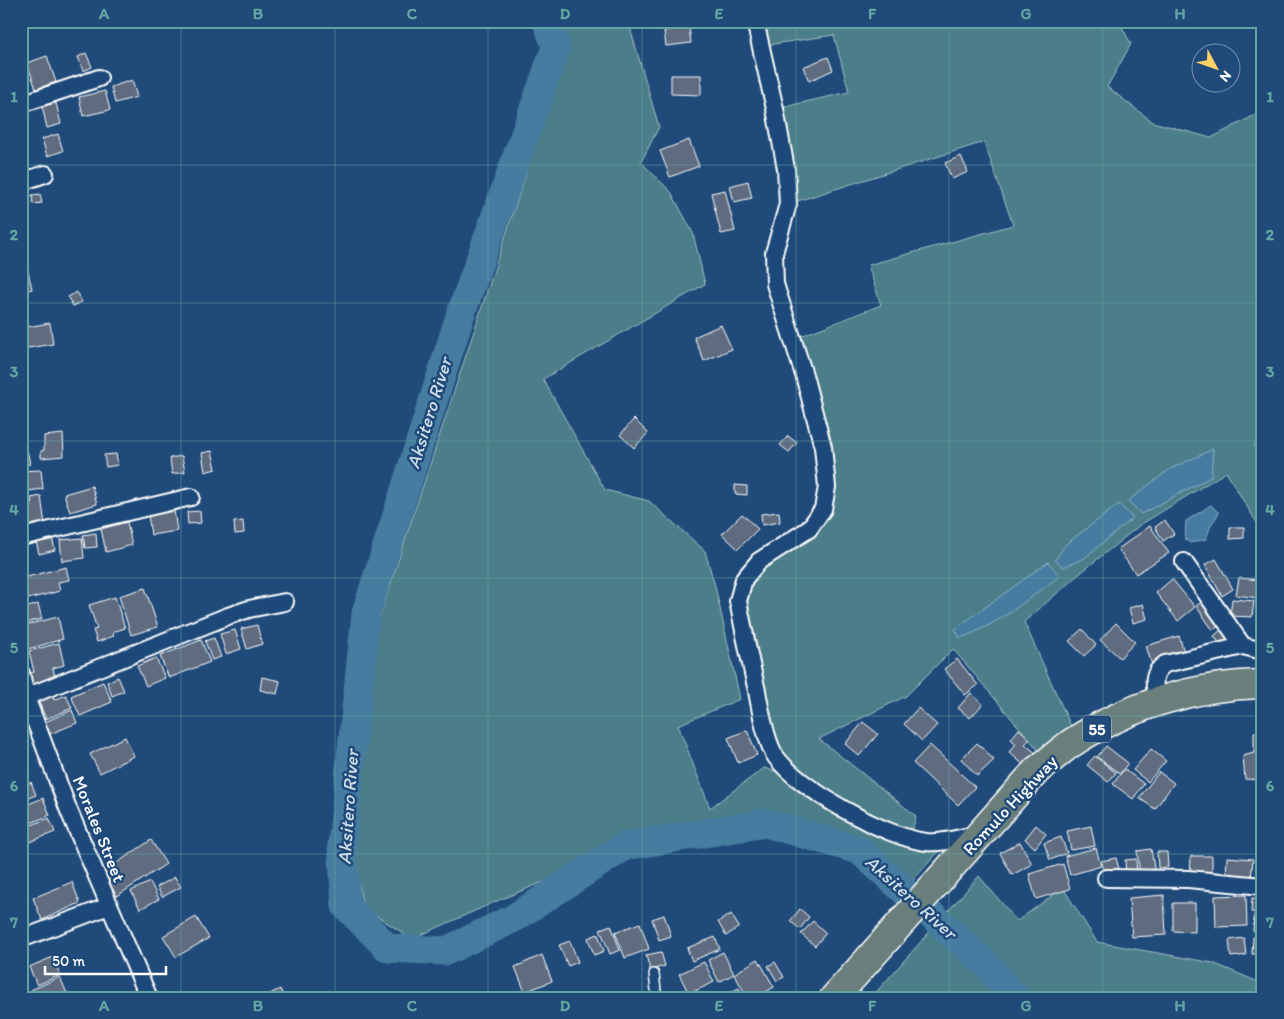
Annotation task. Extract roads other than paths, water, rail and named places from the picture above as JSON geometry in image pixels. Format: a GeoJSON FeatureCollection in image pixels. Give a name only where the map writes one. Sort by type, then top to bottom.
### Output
{"type":"FeatureCollection","features":[{"type":"Feature","properties":{"kind":"highway","name":"Romulo Highway"},"geometry":{"type":"LineString","coordinates":[[834,998],[1038,770],[1070,744],[1113,719],[1157,702],[1205,689],[1263,684]]}},
{"type":"Feature","properties":{"kind":"street"},"geometry":{"type":"LineString","coordinates":[[755,21],[786,169],[788,204],[774,253],[775,284],[804,375],[823,447],[827,487],[823,509],[808,529],[759,561],[742,584],[738,602],[764,725],[775,756],[798,779],[819,795],[874,824],[910,839],[928,842],[975,840]]}},
{"type":"Feature","properties":{"kind":"street"},"geometry":{"type":"LineString","coordinates":[[21,104],[99,78]]}},
{"type":"Feature","properties":{"kind":"street"},"geometry":{"type":"LineString","coordinates":[[21,182],[45,174]]}},
{"type":"Feature","properties":{"kind":"street"},"geometry":{"type":"LineString","coordinates":[[21,537],[191,497]]}},
{"type":"Feature","properties":{"kind":"street"},"geometry":{"type":"LineString","coordinates":[[1184,562],[1243,646]]}},
{"type":"Feature","properties":{"kind":"street"},"geometry":{"type":"LineString","coordinates":[[24,698],[228,616],[249,609],[285,602]]}},
{"type":"Feature","properties":{"kind":"street"},"geometry":{"type":"LineString","coordinates":[[1157,702],[1154,677],[1158,668],[1165,664],[1243,646],[1263,651]]}},
{"type":"Feature","properties":{"kind":"street","name":"Morales Street"},"geometry":{"type":"LineString","coordinates":[[21,673],[24,698],[69,810],[149,998]]}},
{"type":"Feature","properties":{"kind":"street"},"geometry":{"type":"LineString","coordinates":[[1106,878],[1188,879],[1263,886]]}},
{"type":"Feature","properties":{"kind":"street"},"geometry":{"type":"LineString","coordinates":[[21,939],[109,906]]}},
{"type":"Feature","properties":{"kind":"lane"},"geometry":{"type":"LineString","coordinates":[[654,974],[658,998]]}},
{"type":"Feature","properties":{"kind":"water"},"geometry":{"type":"Polygon","coordinates":[[[1213,449],[1211,477],[1141,514],[1128,501],[1170,469],[1213,449]]]}},
{"type":"Feature","properties":{"kind":"water"},"geometry":{"type":"Polygon","coordinates":[[[1119,504],[1133,518],[1083,559],[1063,567],[1055,560],[1066,544],[1119,504]]]}},
{"type":"Feature","properties":{"kind":"water"},"geometry":{"type":"Polygon","coordinates":[[[1211,505],[1219,513],[1211,525],[1206,539],[1190,543],[1185,539],[1186,521],[1211,505]]]}},
{"type":"Feature","properties":{"kind":"water"},"geometry":{"type":"Polygon","coordinates":[[[1048,562],[1060,576],[1000,619],[960,638],[955,629],[1048,562]]]}},
{"type":"Feature","properties":{"kind":"waterway","name":"Aksitero River"},"geometry":{"type":"LineString","coordinates":[[547,21],[556,47],[460,316],[366,613],[342,845],[346,906],[388,948],[446,951],[514,918],[625,846],[766,823],[859,850],[986,964],[1015,998]]}}]}
